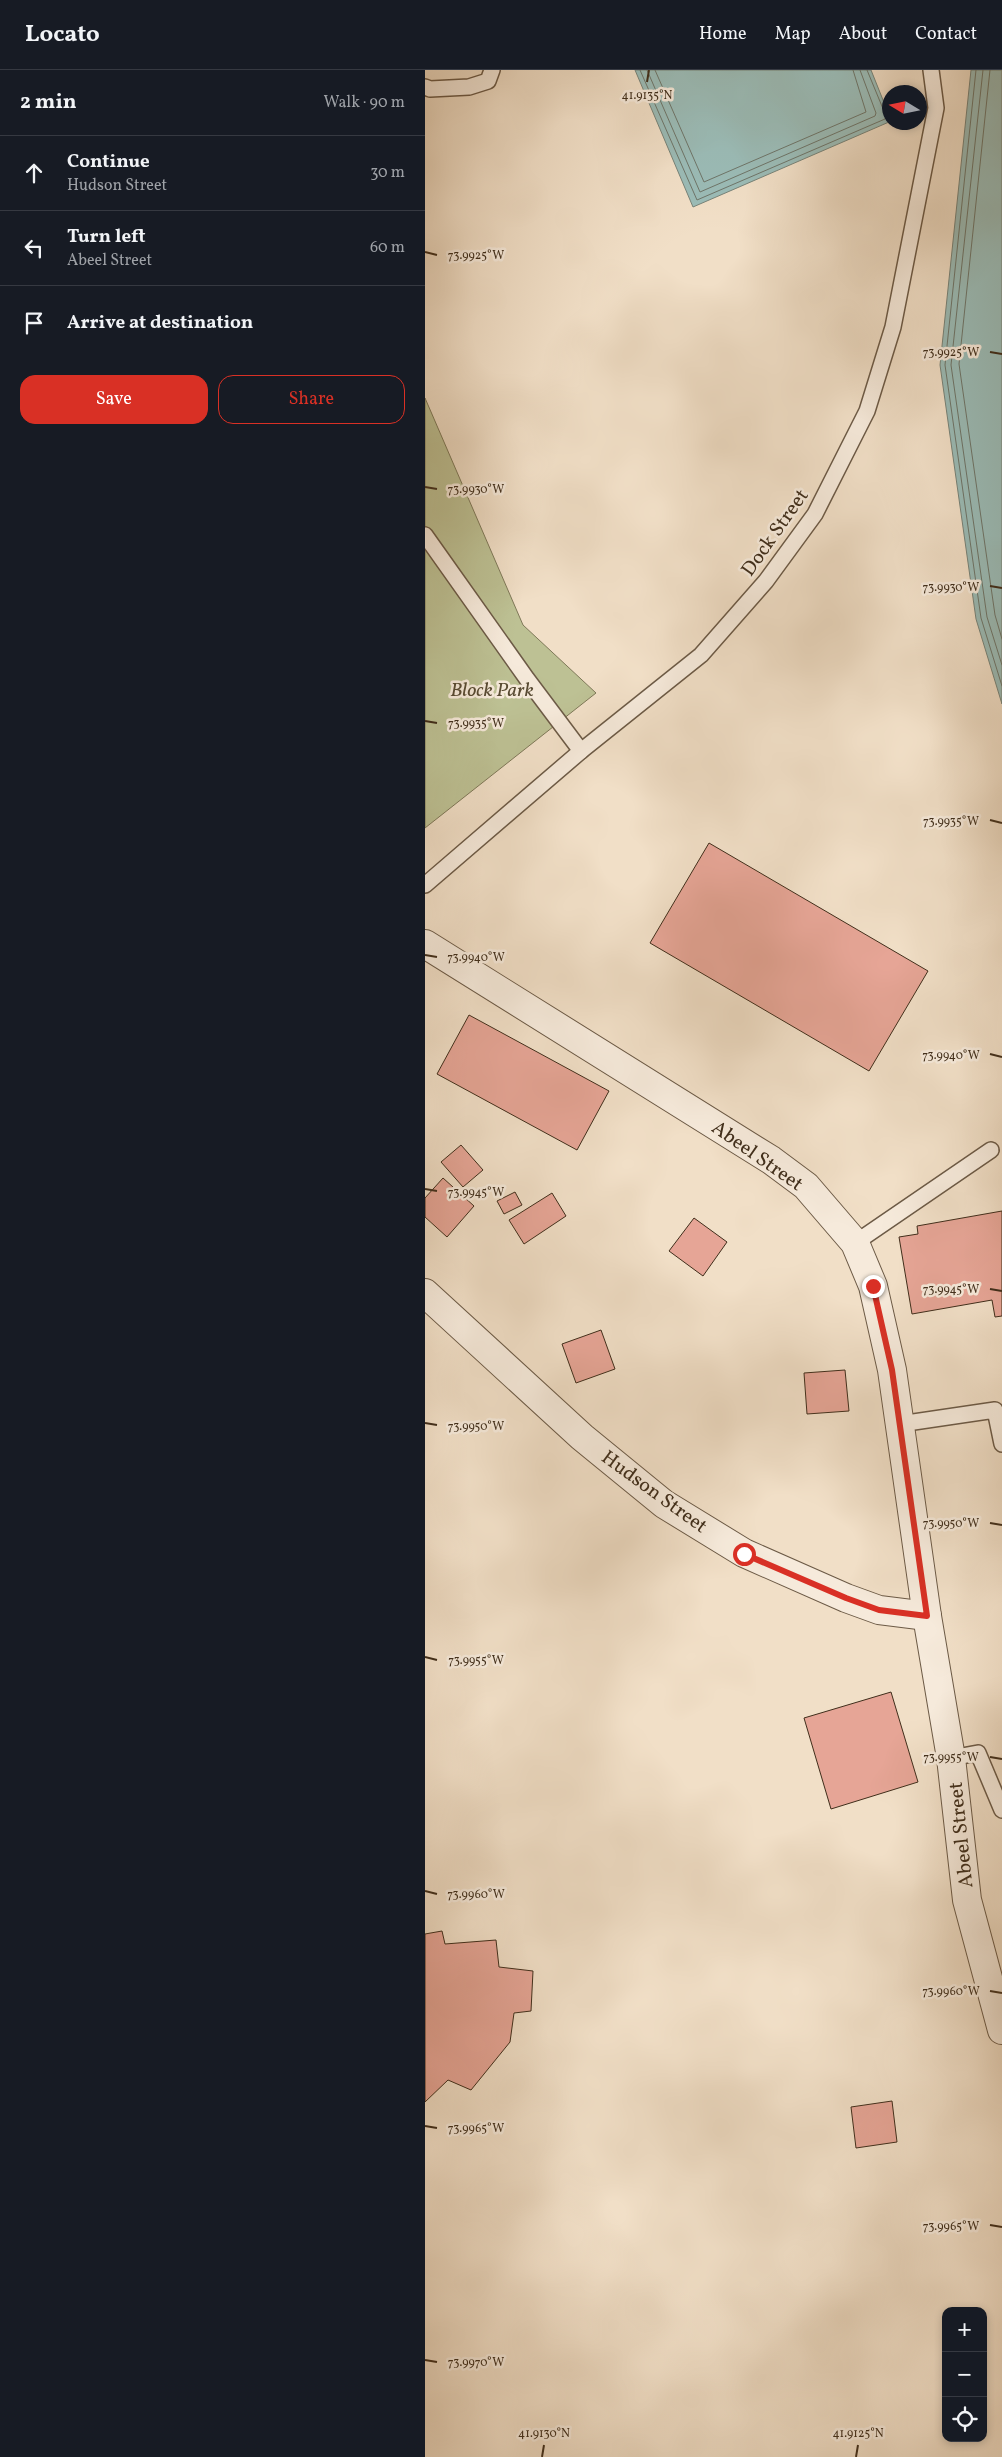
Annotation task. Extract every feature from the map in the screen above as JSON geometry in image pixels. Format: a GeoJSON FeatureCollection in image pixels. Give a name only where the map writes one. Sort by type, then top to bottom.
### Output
{"type":"FeatureCollection","features":[{"type":"Feature","properties":{"kind":"street","name":"Abeel Street"},"geometry":{"type":"LineString","coordinates":[[425,944],[771,1160],[806,1186],[855,1243],[873,1286],[892,1370],[927,1616],[951,1758],[967,1900],[1002,2030]]}},
{"type":"Feature","properties":{"kind":"street","name":"Hudson Street"},"geometry":{"type":"LineString","coordinates":[[425,1293],[582,1437],[664,1504],[744,1554],[846,1598],[879,1610],[927,1616]]}},
{"type":"Feature","properties":{"kind":"lane"},"geometry":{"type":"LineString","coordinates":[[425,86],[430,88],[469,86],[488,81],[493,70]]}},
{"type":"Feature","properties":{"kind":"lane","name":"Dock Street"},"geometry":{"type":"LineString","coordinates":[[425,884],[581,751],[701,655],[766,581],[815,514],[867,411],[893,326],[935,108],[931,70]]}},
{"type":"Feature","properties":{"kind":"lane"},"geometry":{"type":"LineString","coordinates":[[425,535],[527,679],[581,751]]}},
{"type":"Feature","properties":{"kind":"lane"},"geometry":{"type":"LineString","coordinates":[[855,1243],[991,1150]]}},
{"type":"Feature","properties":{"kind":"lane"},"geometry":{"type":"LineString","coordinates":[[900,1424],[995,1410],[1002,1444]]}},
{"type":"Feature","properties":{"kind":"lane"},"geometry":{"type":"LineString","coordinates":[[951,1758],[978,1753],[1002,1810]]}},
{"type":"Feature","properties":{"kind":"green space","name":"Block Park"},"geometry":{"type":"Polygon","coordinates":[[[425,398],[523,625],[596,693],[425,828],[425,398]]]}},
{"type":"Feature","properties":{"kind":"water"},"geometry":{"type":"Polygon","coordinates":[[[635,70],[871,70],[882,98],[882,125],[693,207],[635,70]]]}},
{"type":"Feature","properties":{"kind":"water"},"geometry":{"type":"Polygon","coordinates":[[[971,70],[1002,70],[1002,704],[976,619],[940,365],[971,70]]]}},
{"type":"Feature","properties":{"kind":"building"},"geometry":{"type":"Polygon","coordinates":[[[709,843],[928,971],[869,1071],[650,943],[709,843]]]}},
{"type":"Feature","properties":{"kind":"building"},"geometry":{"type":"Polygon","coordinates":[[[469,1015],[609,1091],[577,1150],[437,1074],[469,1015]]]}},
{"type":"Feature","properties":{"kind":"building"},"geometry":{"type":"Polygon","coordinates":[[[461,1145],[483,1170],[463,1187],[441,1162],[461,1145]]]}},
{"type":"Feature","properties":{"kind":"building"},"geometry":{"type":"Polygon","coordinates":[[[443,1178],[474,1206],[447,1237],[425,1217],[425,1198],[443,1178]]]}},
{"type":"Feature","properties":{"kind":"building"},"geometry":{"type":"Polygon","coordinates":[[[515,1192],[522,1205],[504,1214],[497,1201],[515,1192]]]}},
{"type":"Feature","properties":{"kind":"building"},"geometry":{"type":"Polygon","coordinates":[[[552,1193],[566,1216],[524,1244],[509,1220],[552,1193]]]}},
{"type":"Feature","properties":{"kind":"building"},"geometry":{"type":"Polygon","coordinates":[[[1002,1211],[1002,1316],[995,1317],[992,1300],[912,1314],[899,1237],[918,1234],[917,1226],[1002,1211]]]}},
{"type":"Feature","properties":{"kind":"building"},"geometry":{"type":"Polygon","coordinates":[[[694,1218],[727,1242],[703,1276],[669,1251],[694,1218]]]}},
{"type":"Feature","properties":{"kind":"building"},"geometry":{"type":"Polygon","coordinates":[[[601,1330],[615,1369],[576,1383],[562,1344],[601,1330]]]}},
{"type":"Feature","properties":{"kind":"building"},"geometry":{"type":"Polygon","coordinates":[[[845,1370],[849,1411],[807,1414],[804,1373],[845,1370]]]}},
{"type":"Feature","properties":{"kind":"building"},"geometry":{"type":"Polygon","coordinates":[[[891,1692],[918,1782],[831,1809],[804,1718],[891,1692]]]}},
{"type":"Feature","properties":{"kind":"building"},"geometry":{"type":"Polygon","coordinates":[[[442,1931],[445,1944],[496,1940],[499,1967],[533,1971],[531,2011],[514,2013],[510,2042],[471,2090],[448,2080],[425,2102],[425,1934],[442,1931]]]}},
{"type":"Feature","properties":{"kind":"building"},"geometry":{"type":"Polygon","coordinates":[[[892,2101],[897,2142],[856,2148],[851,2107],[892,2101]]]}},
{"type":"Feature","properties":{"kind":"route"},"geometry":{"type":"LineString","coordinates":[[744,1554],[846,1598],[879,1610],[927,1616],[892,1370],[873,1286]]}}]}
